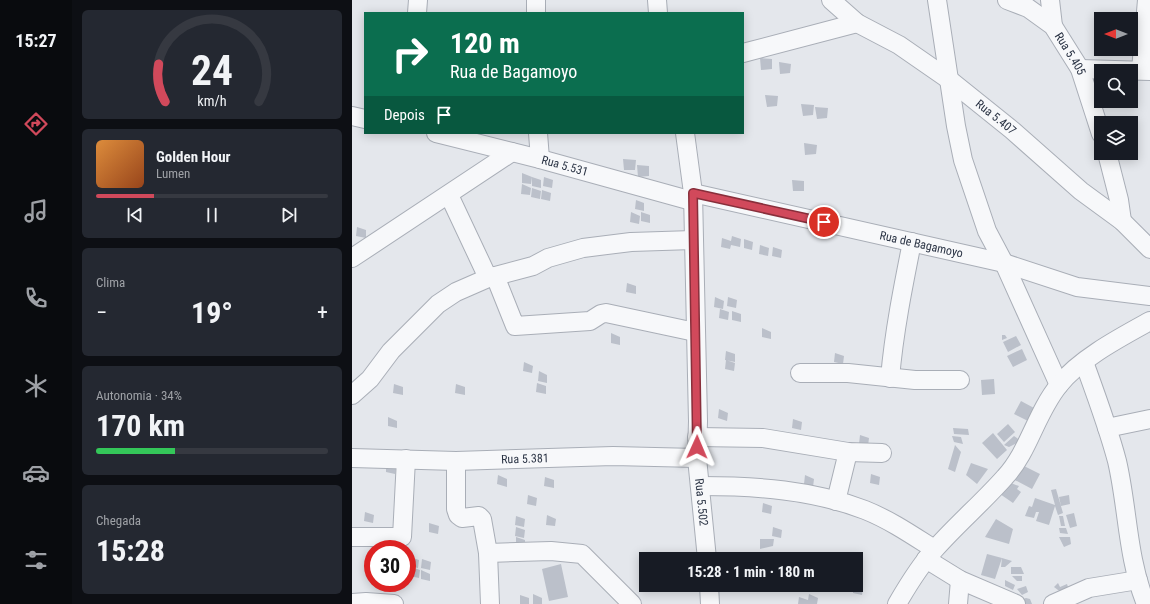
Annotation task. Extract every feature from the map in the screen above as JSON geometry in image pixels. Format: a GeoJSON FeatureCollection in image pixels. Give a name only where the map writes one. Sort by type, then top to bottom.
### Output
{"type":"FeatureCollection","features":[{"type":"Feature","properties":{"kind":"street"},"geometry":{"type":"LineString","coordinates":[[417,12],[418,0]]}},
{"type":"Feature","properties":{"kind":"street"},"geometry":{"type":"LineString","coordinates":[[536,0],[536,12]]}},
{"type":"Feature","properties":{"kind":"street"},"geometry":{"type":"LineString","coordinates":[[657,0],[658,12]]}},
{"type":"Feature","properties":{"kind":"street","name":"Rua 5.407"},"geometry":{"type":"LineString","coordinates":[[831,0],[857,23],[899,45],[951,81],[1012,130],[1081,191],[1122,221],[1150,249]]}},
{"type":"Feature","properties":{"kind":"street"},"geometry":{"type":"LineString","coordinates":[[937,0],[951,81],[956,126],[964,160],[987,231],[1004,263],[1059,385]]}},
{"type":"Feature","properties":{"kind":"street","name":"Rua 5.405"},"geometry":{"type":"LineString","coordinates":[[1008,0],[1028,8],[1053,26],[1080,69],[1095,116]]}},
{"type":"Feature","properties":{"kind":"street"},"geometry":{"type":"LineString","coordinates":[[1050,0],[1053,26]]}},
{"type":"Feature","properties":{"kind":"street"},"geometry":{"type":"LineString","coordinates":[[1080,69],[1146,70],[1147,0]]}},
{"type":"Feature","properties":{"kind":"street"},"geometry":{"type":"LineString","coordinates":[[744,52],[857,23]]}},
{"type":"Feature","properties":{"kind":"street"},"geometry":{"type":"LineString","coordinates":[[352,116],[364,119]]}},
{"type":"Feature","properties":{"kind":"street","name":"Rua 5.531"},"geometry":{"type":"LineString","coordinates":[[440,134],[692,197]]}},
{"type":"Feature","properties":{"kind":"street"},"geometry":{"type":"LineString","coordinates":[[538,134],[540,159]]}},
{"type":"Feature","properties":{"kind":"street","name":"Rua 5.502"},"geometry":{"type":"LineString","coordinates":[[685,134],[692,197],[698,437],[697,458],[706,552]]}},
{"type":"Feature","properties":{"kind":"street"},"geometry":{"type":"LineString","coordinates":[[352,258],[512,152]]}},
{"type":"Feature","properties":{"kind":"street"},"geometry":{"type":"LineString","coordinates":[[1109,160],[1119,200],[1122,221]]}},
{"type":"Feature","properties":{"kind":"street"},"geometry":{"type":"LineString","coordinates":[[449,195],[515,326],[590,321],[606,313],[695,332]]}},
{"type":"Feature","properties":{"kind":"street","name":"Rua de Bagamoyo"},"geometry":{"type":"LineString","coordinates":[[692,197],[912,242],[1004,263],[1077,287],[1150,296]]}},
{"type":"Feature","properties":{"kind":"street"},"geometry":{"type":"LineString","coordinates":[[352,396],[370,379],[391,351],[438,304],[456,292],[491,277],[533,266],[548,258],[583,248],[631,242],[693,240]]}},
{"type":"Feature","properties":{"kind":"street"},"geometry":{"type":"LineString","coordinates":[[890,378],[892,349],[912,242]]}},
{"type":"Feature","properties":{"kind":"street"},"geometry":{"type":"LineString","coordinates":[[897,604],[908,584],[930,554],[1006,477],[1017,460],[1044,408],[1059,385],[1084,362],[1150,320]]}},
{"type":"Feature","properties":{"kind":"street"},"geometry":{"type":"LineString","coordinates":[[1084,362],[1117,461],[1125,520],[1138,580],[1146,604]]}},
{"type":"Feature","properties":{"kind":"street"},"geometry":{"type":"LineString","coordinates":[[800,373],[848,373],[915,380],[960,380]]}},
{"type":"Feature","properties":{"kind":"street"},"geometry":{"type":"LineString","coordinates":[[1107,428],[1150,419]]}},
{"type":"Feature","properties":{"kind":"street"},"geometry":{"type":"LineString","coordinates":[[698,437],[763,438],[848,452],[882,453]]}},
{"type":"Feature","properties":{"kind":"street"},"geometry":{"type":"LineString","coordinates":[[836,501],[848,452]]}},
{"type":"Feature","properties":{"kind":"street","name":"Rua 5.381"},"geometry":{"type":"LineString","coordinates":[[352,458],[456,461],[612,456],[697,458]]}},
{"type":"Feature","properties":{"kind":"street"},"geometry":{"type":"LineString","coordinates":[[352,537],[402,537],[406,459]]}},
{"type":"Feature","properties":{"kind":"street"},"geometry":{"type":"LineString","coordinates":[[456,461],[456,509],[458,515],[462,518],[479,516],[482,519],[488,554],[490,604]]}},
{"type":"Feature","properties":{"kind":"street"},"geometry":{"type":"LineString","coordinates":[[701,486],[739,486],[789,491],[836,501],[871,513],[894,525],[960,580],[1016,604]]}},
{"type":"Feature","properties":{"kind":"street"},"geometry":{"type":"LineString","coordinates":[[488,554],[552,551],[582,554],[632,604]]}},
{"type":"Feature","properties":{"kind":"street"},"geometry":{"type":"LineString","coordinates":[[958,604],[960,580]]}},
{"type":"Feature","properties":{"kind":"street"},"geometry":{"type":"LineString","coordinates":[[1053,604],[1085,589],[1138,580]]}},
{"type":"Feature","properties":{"kind":"street"},"geometry":{"type":"LineString","coordinates":[[709,592],[710,604]]}},
{"type":"Feature","properties":{"kind":"street"},"geometry":{"type":"LineString","coordinates":[[352,603],[366,602],[394,604]]}},
{"type":"Feature","properties":{"kind":"building"},"geometry":{"type":"Polygon","coordinates":[[[760,58],[772,59],[772,69],[761,70],[760,58]]]}},
{"type":"Feature","properties":{"kind":"building"},"geometry":{"type":"Polygon","coordinates":[[[779,62],[791,64],[790,73],[780,74],[779,62]]]}},
{"type":"Feature","properties":{"kind":"building"},"geometry":{"type":"Polygon","coordinates":[[[765,95],[778,96],[777,106],[767,107],[765,95]]]}},
{"type":"Feature","properties":{"kind":"building"},"geometry":{"type":"Polygon","coordinates":[[[801,104],[814,105],[813,115],[803,116],[801,104]]]}},
{"type":"Feature","properties":{"kind":"building"},"geometry":{"type":"Polygon","coordinates":[[[815,107],[828,108],[827,118],[817,119],[815,107]]]}},
{"type":"Feature","properties":{"kind":"building"},"geometry":{"type":"Polygon","coordinates":[[[804,143],[817,145],[816,154],[805,155],[804,143]]]}},
{"type":"Feature","properties":{"kind":"building"},"geometry":{"type":"Polygon","coordinates":[[[623,159],[636,160],[635,170],[624,170],[623,159]]]}},
{"type":"Feature","properties":{"kind":"building"},"geometry":{"type":"Polygon","coordinates":[[[637,165],[649,166],[649,176],[638,177],[637,165]]]}},
{"type":"Feature","properties":{"kind":"building"},"geometry":{"type":"Polygon","coordinates":[[[522,173],[532,177],[531,184],[522,183],[522,173]]]}},
{"type":"Feature","properties":{"kind":"building"},"geometry":{"type":"Polygon","coordinates":[[[532,177],[541,180],[541,188],[532,186],[532,177]]]}},
{"type":"Feature","properties":{"kind":"building"},"geometry":{"type":"Polygon","coordinates":[[[544,177],[553,180],[552,188],[543,186],[544,177]]]}},
{"type":"Feature","properties":{"kind":"building"},"geometry":{"type":"Polygon","coordinates":[[[792,180],[804,181],[804,191],[793,191],[792,180]]]}},
{"type":"Feature","properties":{"kind":"building"},"geometry":{"type":"Polygon","coordinates":[[[522,184],[531,188],[530,195],[521,194],[522,184]]]}},
{"type":"Feature","properties":{"kind":"building"},"geometry":{"type":"Polygon","coordinates":[[[532,188],[541,191],[540,199],[531,197],[532,188]]]}},
{"type":"Feature","properties":{"kind":"building"},"geometry":{"type":"Polygon","coordinates":[[[542,190],[551,193],[550,201],[541,199],[542,190]]]}},
{"type":"Feature","properties":{"kind":"building"},"geometry":{"type":"Polygon","coordinates":[[[636,200],[644,203],[644,211],[635,209],[636,200]]]}},
{"type":"Feature","properties":{"kind":"building"},"geometry":{"type":"Polygon","coordinates":[[[631,212],[640,216],[639,224],[630,222],[631,212]]]}},
{"type":"Feature","properties":{"kind":"building"},"geometry":{"type":"Polygon","coordinates":[[[641,212],[650,215],[650,223],[641,221],[641,212]]]}},
{"type":"Feature","properties":{"kind":"building"},"geometry":{"type":"Polygon","coordinates":[[[357,227],[366,230],[366,238],[356,236],[357,227]]]}},
{"type":"Feature","properties":{"kind":"building"},"geometry":{"type":"Polygon","coordinates":[[[732,236],[741,239],[740,247],[731,245],[730,249],[721,247],[722,238],[731,241],[732,236]]]}},
{"type":"Feature","properties":{"kind":"building"},"geometry":{"type":"Polygon","coordinates":[[[744,239],[753,242],[752,250],[744,248],[744,239]]]}},
{"type":"Feature","properties":{"kind":"building"},"geometry":{"type":"Polygon","coordinates":[[[760,245],[769,248],[768,256],[759,254],[760,245]]]}},
{"type":"Feature","properties":{"kind":"building"},"geometry":{"type":"Polygon","coordinates":[[[773,247],[782,250],[781,258],[772,256],[773,247]]]}},
{"type":"Feature","properties":{"kind":"building"},"geometry":{"type":"Polygon","coordinates":[[[627,283],[636,286],[636,294],[626,292],[627,283]]]}},
{"type":"Feature","properties":{"kind":"building"},"geometry":{"type":"Polygon","coordinates":[[[715,297],[724,301],[723,309],[714,307],[715,297]]]}},
{"type":"Feature","properties":{"kind":"building"},"geometry":{"type":"Polygon","coordinates":[[[728,297],[737,300],[736,308],[727,306],[728,297]]]}},
{"type":"Feature","properties":{"kind":"building"},"geometry":{"type":"Polygon","coordinates":[[[720,309],[729,312],[728,320],[719,318],[720,309]]]}},
{"type":"Feature","properties":{"kind":"building"},"geometry":{"type":"Polygon","coordinates":[[[732,311],[741,314],[741,322],[732,320],[732,311]]]}},
{"type":"Feature","properties":{"kind":"building"},"geometry":{"type":"Polygon","coordinates":[[[762,328],[771,332],[771,339],[762,337],[762,328]]]}},
{"type":"Feature","properties":{"kind":"building"},"geometry":{"type":"Polygon","coordinates":[[[611,333],[620,337],[620,345],[611,343],[611,333]]]}},
{"type":"Feature","properties":{"kind":"building"},"geometry":{"type":"Polygon","coordinates":[[[1002,335],[1005,335],[1007,338],[1002,340],[1002,335]]]}},
{"type":"Feature","properties":{"kind":"building"},"geometry":{"type":"Polygon","coordinates":[[[1016,336],[1021,345],[1008,352],[1003,342],[1016,336]]]}},
{"type":"Feature","properties":{"kind":"building"},"geometry":{"type":"Polygon","coordinates":[[[1022,349],[1027,360],[1013,367],[1007,356],[1022,349]]]}},
{"type":"Feature","properties":{"kind":"building"},"geometry":{"type":"Polygon","coordinates":[[[726,351],[735,354],[735,362],[725,360],[726,351]]]}},
{"type":"Feature","properties":{"kind":"building"},"geometry":{"type":"Polygon","coordinates":[[[835,353],[844,356],[843,364],[834,362],[835,353]]]}},
{"type":"Feature","properties":{"kind":"building"},"geometry":{"type":"Polygon","coordinates":[[[726,360],[735,363],[734,371],[725,369],[726,360]]]}},
{"type":"Feature","properties":{"kind":"building"},"geometry":{"type":"Polygon","coordinates":[[[524,362],[533,366],[532,373],[523,371],[524,362]]]}},
{"type":"Feature","properties":{"kind":"building"},"geometry":{"type":"Polygon","coordinates":[[[539,371],[547,375],[547,383],[538,381],[539,371]]]}},
{"type":"Feature","properties":{"kind":"building"},"geometry":{"type":"Polygon","coordinates":[[[994,379],[995,394],[982,395],[981,380],[994,379]]]}},
{"type":"Feature","properties":{"kind":"building"},"geometry":{"type":"Polygon","coordinates":[[[537,383],[546,386],[546,394],[536,392],[537,383]]]}},
{"type":"Feature","properties":{"kind":"building"},"geometry":{"type":"Polygon","coordinates":[[[394,384],[403,387],[403,395],[393,393],[394,384]]]}},
{"type":"Feature","properties":{"kind":"building"},"geometry":{"type":"Polygon","coordinates":[[[456,384],[465,387],[465,395],[455,393],[456,384]]]}},
{"type":"Feature","properties":{"kind":"building"},"geometry":{"type":"Polygon","coordinates":[[[1021,401],[1034,408],[1028,421],[1014,414],[1021,401]]]}},
{"type":"Feature","properties":{"kind":"building"},"geometry":{"type":"Polygon","coordinates":[[[719,409],[728,413],[727,421],[718,418],[719,409]]]}},
{"type":"Feature","properties":{"kind":"building"},"geometry":{"type":"Polygon","coordinates":[[[388,417],[397,421],[397,428],[388,426],[388,417]]]}},
{"type":"Feature","properties":{"kind":"building"},"geometry":{"type":"Polygon","coordinates":[[[793,419],[802,422],[801,430],[792,428],[793,419]]]}},
{"type":"Feature","properties":{"kind":"building"},"geometry":{"type":"Polygon","coordinates":[[[1008,424],[1015,432],[1004,442],[997,434],[1008,424]]]}},
{"type":"Feature","properties":{"kind":"building"},"geometry":{"type":"Polygon","coordinates":[[[953,428],[968,429],[969,435],[954,434],[953,428]]]}},
{"type":"Feature","properties":{"kind":"building"},"geometry":{"type":"Polygon","coordinates":[[[993,433],[1007,450],[997,459],[982,443],[993,433]]]}},
{"type":"Feature","properties":{"kind":"building"},"geometry":{"type":"Polygon","coordinates":[[[860,435],[869,438],[868,446],[859,444],[860,435]]]}},
{"type":"Feature","properties":{"kind":"building"},"geometry":{"type":"Polygon","coordinates":[[[952,436],[961,437],[963,444],[954,442],[952,436]]]}},
{"type":"Feature","properties":{"kind":"building"},"geometry":{"type":"Polygon","coordinates":[[[1014,436],[1021,441],[1009,447],[1004,445],[1014,436]]]}},
{"type":"Feature","properties":{"kind":"building"},"geometry":{"type":"Polygon","coordinates":[[[955,445],[961,452],[955,472],[948,469],[955,445]]]}},
{"type":"Feature","properties":{"kind":"building"},"geometry":{"type":"Polygon","coordinates":[[[386,463],[396,466],[395,474],[386,472],[386,463]]]}},
{"type":"Feature","properties":{"kind":"building"},"geometry":{"type":"Polygon","coordinates":[[[971,463],[988,469],[977,484],[966,475],[971,463]]]}},
{"type":"Feature","properties":{"kind":"building"},"geometry":{"type":"Polygon","coordinates":[[[1018,463],[1040,474],[1032,489],[1011,478],[1018,463]]]}},
{"type":"Feature","properties":{"kind":"building"},"geometry":{"type":"Polygon","coordinates":[[[871,474],[880,477],[879,485],[870,483],[871,474]]]}},
{"type":"Feature","properties":{"kind":"building"},"geometry":{"type":"Polygon","coordinates":[[[498,475],[507,479],[507,487],[497,484],[498,475]]]}},
{"type":"Feature","properties":{"kind":"building"},"geometry":{"type":"Polygon","coordinates":[[[805,475],[814,479],[813,487],[804,484],[805,475]]]}},
{"type":"Feature","properties":{"kind":"building"},"geometry":{"type":"Polygon","coordinates":[[[545,477],[554,480],[554,488],[544,486],[545,477]]]}},
{"type":"Feature","properties":{"kind":"building"},"geometry":{"type":"Polygon","coordinates":[[[1008,482],[1019,486],[1017,489],[1021,492],[1013,503],[1000,494],[1008,482]]]}},
{"type":"Feature","properties":{"kind":"building"},"geometry":{"type":"Polygon","coordinates":[[[1056,489],[1063,513],[1058,515],[1055,506],[1049,525],[1036,521],[1039,512],[1036,512],[1034,518],[1025,516],[1029,506],[1032,507],[1035,498],[1055,505],[1051,490],[1056,489]]]}},
{"type":"Feature","properties":{"kind":"building"},"geometry":{"type":"Polygon","coordinates":[[[528,495],[537,498],[536,506],[527,504],[528,495]]]}},
{"type":"Feature","properties":{"kind":"building"},"geometry":{"type":"Polygon","coordinates":[[[1069,495],[1070,504],[1061,506],[1059,497],[1069,495]]]}},
{"type":"Feature","properties":{"kind":"building"},"geometry":{"type":"Polygon","coordinates":[[[763,503],[772,506],[771,514],[762,512],[763,503]]]}},
{"type":"Feature","properties":{"kind":"building"},"geometry":{"type":"Polygon","coordinates":[[[365,512],[374,515],[373,523],[364,521],[365,512]]]}},
{"type":"Feature","properties":{"kind":"building"},"geometry":{"type":"Polygon","coordinates":[[[1074,513],[1077,526],[1070,528],[1066,515],[1074,513]]]}},
{"type":"Feature","properties":{"kind":"building"},"geometry":{"type":"Polygon","coordinates":[[[547,515],[556,519],[555,526],[546,525],[547,515]]]}},
{"type":"Feature","properties":{"kind":"building"},"geometry":{"type":"Polygon","coordinates":[[[516,516],[525,519],[524,527],[515,525],[516,516]]]}},
{"type":"Feature","properties":{"kind":"building"},"geometry":{"type":"Polygon","coordinates":[[[1059,516],[1063,516],[1065,526],[1061,526],[1059,516]]]}},
{"type":"Feature","properties":{"kind":"building"},"geometry":{"type":"Polygon","coordinates":[[[996,519],[1013,529],[1009,544],[985,537],[996,519]]]}},
{"type":"Feature","properties":{"kind":"building"},"geometry":{"type":"Polygon","coordinates":[[[429,523],[439,526],[438,534],[429,532],[429,523]]]}},
{"type":"Feature","properties":{"kind":"building"},"geometry":{"type":"Polygon","coordinates":[[[516,527],[525,530],[524,538],[515,536],[516,527]]]}},
{"type":"Feature","properties":{"kind":"building"},"geometry":{"type":"Polygon","coordinates":[[[773,527],[782,530],[781,538],[772,536],[773,527]]]}},
{"type":"Feature","properties":{"kind":"building"},"geometry":{"type":"Polygon","coordinates":[[[1059,528],[1066,528],[1068,534],[1060,533],[1059,528]]]}},
{"type":"Feature","properties":{"kind":"building"},"geometry":{"type":"Polygon","coordinates":[[[516,537],[525,540],[525,548],[516,546],[516,537]]]}},
{"type":"Feature","properties":{"kind":"building"},"geometry":{"type":"Polygon","coordinates":[[[1059,537],[1070,537],[1071,544],[1064,547],[1059,537]]]}},
{"type":"Feature","properties":{"kind":"building"},"geometry":{"type":"Polygon","coordinates":[[[760,539],[774,539],[773,546],[760,549],[760,539]]]}},
{"type":"Feature","properties":{"kind":"building"},"geometry":{"type":"Polygon","coordinates":[[[987,554],[1002,558],[995,579],[981,575],[987,554]]]}},
{"type":"Feature","properties":{"kind":"building"},"geometry":{"type":"Polygon","coordinates":[[[1002,558],[1012,561],[1005,567],[1001,567],[1002,558]]]}},
{"type":"Feature","properties":{"kind":"building"},"geometry":{"type":"Polygon","coordinates":[[[416,559],[419,560],[418,568],[416,568],[416,559]]]}},
{"type":"Feature","properties":{"kind":"building"},"geometry":{"type":"Polygon","coordinates":[[[422,559],[431,562],[430,570],[421,568],[422,559]]]}},
{"type":"Feature","properties":{"kind":"building"},"geometry":{"type":"Polygon","coordinates":[[[561,564],[568,597],[549,601],[542,569],[561,564]]]}},
{"type":"Feature","properties":{"kind":"building"},"geometry":{"type":"Polygon","coordinates":[[[1011,567],[1021,567],[1024,574],[1011,574],[1011,567]]]}},
{"type":"Feature","properties":{"kind":"building"},"geometry":{"type":"Polygon","coordinates":[[[416,569],[420,570],[419,578],[416,577],[416,569]]]}},
{"type":"Feature","properties":{"kind":"building"},"geometry":{"type":"Polygon","coordinates":[[[421,570],[430,574],[430,581],[421,579],[421,570]]]}},
{"type":"Feature","properties":{"kind":"building"},"geometry":{"type":"Polygon","coordinates":[[[1012,576],[1022,576],[1022,581],[1017,581],[1012,576]]]}},
{"type":"Feature","properties":{"kind":"building"},"geometry":{"type":"Polygon","coordinates":[[[1005,580],[1015,585],[1013,590],[1005,586],[1005,580]]]}},
{"type":"Feature","properties":{"kind":"building"},"geometry":{"type":"Polygon","coordinates":[[[1058,583],[1060,587],[1067,584],[1069,590],[1062,593],[1054,587],[1058,583]]]}},
{"type":"Feature","properties":{"kind":"building"},"geometry":{"type":"Polygon","coordinates":[[[1026,586],[1028,592],[1022,595],[1017,589],[1026,586]]]}},
{"type":"Feature","properties":{"kind":"building"},"geometry":{"type":"Polygon","coordinates":[[[853,592],[862,592],[862,595],[853,592]]]}},
{"type":"Feature","properties":{"kind":"building"},"geometry":{"type":"Polygon","coordinates":[[[533,594],[542,598],[542,604],[533,604],[533,594]]]}},
{"type":"Feature","properties":{"kind":"building"},"geometry":{"type":"Polygon","coordinates":[[[809,594],[818,598],[817,604],[798,604],[799,597],[808,600],[809,594]]]}},
{"type":"Feature","properties":{"kind":"building"},"geometry":{"type":"Polygon","coordinates":[[[520,595],[529,598],[529,604],[520,604],[520,595]]]}},
{"type":"Feature","properties":{"kind":"building"},"geometry":{"type":"Polygon","coordinates":[[[1023,599],[1030,599],[1032,604],[1021,604],[1023,599]]]}},
{"type":"Feature","properties":{"kind":"route"},"geometry":{"type":"LineString","coordinates":[[697,447],[698,420],[693,193],[824,222]]}}]}
